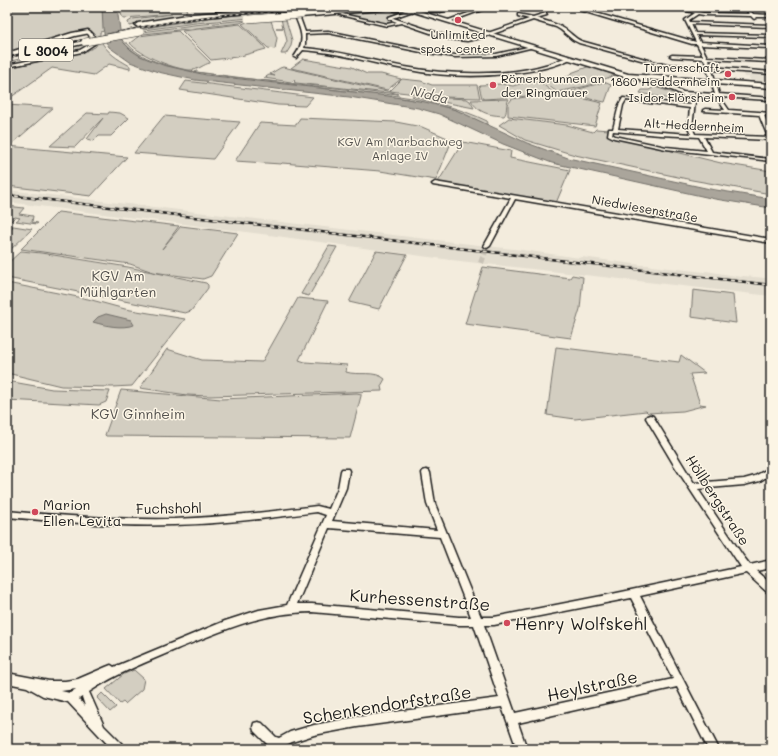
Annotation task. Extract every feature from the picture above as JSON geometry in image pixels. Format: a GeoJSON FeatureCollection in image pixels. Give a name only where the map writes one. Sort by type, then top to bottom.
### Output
{"type":"FeatureCollection","features":[{"type":"Feature","properties":{"kind":"highway","name":"L 3004"},"geometry":{"type":"LineString","coordinates":[[139,29],[193,16],[248,15],[356,7]]}},
{"type":"Feature","properties":{"kind":"highway","name":"L 3004"},"geometry":{"type":"LineString","coordinates":[[298,11],[363,11],[395,7]]}},
{"type":"Feature","properties":{"kind":"highway"},"geometry":{"type":"LineString","coordinates":[[433,7],[449,7]]}},
{"type":"Feature","properties":{"kind":"highway"},"geometry":{"type":"LineString","coordinates":[[363,11],[408,9],[440,10],[457,7]]}},
{"type":"Feature","properties":{"kind":"highway","name":"L 3004"},"geometry":{"type":"LineString","coordinates":[[201,23],[248,15]]}},
{"type":"Feature","properties":{"kind":"highway","name":"L 3004"},"geometry":{"type":"LineString","coordinates":[[7,56],[86,37],[139,29],[189,24]]}},
{"type":"Feature","properties":{"kind":"highway","name":"L 3004"},"geometry":{"type":"LineString","coordinates":[[7,60],[86,37]]}},
{"type":"Feature","properties":{"kind":"street"},"geometry":{"type":"LineString","coordinates":[[401,7],[628,76],[771,86]]}},
{"type":"Feature","properties":{"kind":"street"},"geometry":{"type":"LineString","coordinates":[[448,21],[488,7]]}},
{"type":"Feature","properties":{"kind":"street"},"geometry":{"type":"LineString","coordinates":[[572,7],[693,43],[771,47]]}},
{"type":"Feature","properties":{"kind":"street"},"geometry":{"type":"LineString","coordinates":[[673,7],[697,13],[771,16]]}},
{"type":"Feature","properties":{"kind":"street"},"geometry":{"type":"LineString","coordinates":[[746,7],[769,36],[771,43]]}},
{"type":"Feature","properties":{"kind":"street"},"geometry":{"type":"LineString","coordinates":[[411,10],[390,18],[454,39],[474,39],[546,14]]}},
{"type":"Feature","properties":{"kind":"street"},"geometry":{"type":"LineString","coordinates":[[296,57],[302,49],[305,40],[298,11]]}},
{"type":"Feature","properties":{"kind":"street"},"geometry":{"type":"LineString","coordinates":[[697,13],[688,17],[687,20],[700,43],[717,95],[727,110]]}},
{"type":"Feature","properties":{"kind":"street"},"geometry":{"type":"LineString","coordinates":[[342,15],[387,25],[401,22]]}},
{"type":"Feature","properties":{"kind":"street"},"geometry":{"type":"LineString","coordinates":[[519,15],[562,29],[570,38],[580,42],[664,65],[771,73]]}},
{"type":"Feature","properties":{"kind":"street"},"geometry":{"type":"LineString","coordinates":[[690,23],[771,26]]}},
{"type":"Feature","properties":{"kind":"street"},"geometry":{"type":"LineString","coordinates":[[303,33],[328,32],[421,51],[455,56],[496,55],[532,47]]}},
{"type":"Feature","properties":{"kind":"street"},"geometry":{"type":"LineString","coordinates":[[7,66],[81,51],[94,44],[91,34],[86,37]]}},
{"type":"Feature","properties":{"kind":"street"},"geometry":{"type":"LineString","coordinates":[[695,34],[769,36]]}},
{"type":"Feature","properties":{"kind":"street"},"geometry":{"type":"LineString","coordinates":[[302,49],[324,50],[421,70],[468,74],[527,70],[546,67],[570,58]]}},
{"type":"Feature","properties":{"kind":"street"},"geometry":{"type":"LineString","coordinates":[[672,56],[771,61]]}},
{"type":"Feature","properties":{"kind":"street"},"geometry":{"type":"LineString","coordinates":[[640,77],[642,80],[683,93],[771,99]]}},
{"type":"Feature","properties":{"kind":"street"},"geometry":{"type":"LineString","coordinates":[[683,93],[693,102],[690,127],[693,134]]}},
{"type":"Feature","properties":{"kind":"street"},"geometry":{"type":"LineString","coordinates":[[693,107],[625,99],[621,105],[610,135],[666,148],[770,160]]}},
{"type":"Feature","properties":{"kind":"street"},"geometry":{"type":"LineString","coordinates":[[705,110],[727,110],[771,114]]}},
{"type":"Feature","properties":{"kind":"street"},"geometry":{"type":"LineString","coordinates":[[761,113],[771,139]]}},
{"type":"Feature","properties":{"kind":"street","name":"Alt-Heddernheim"},"geometry":{"type":"LineString","coordinates":[[613,130],[660,134],[693,134],[771,139]]}},
{"type":"Feature","properties":{"kind":"street"},"geometry":{"type":"LineString","coordinates":[[700,135],[710,153]]}},
{"type":"Feature","properties":{"kind":"street","name":"Niedwiesenstraße"},"geometry":{"type":"LineString","coordinates":[[435,184],[771,241]]}},
{"type":"Feature","properties":{"kind":"street"},"geometry":{"type":"LineString","coordinates":[[487,246],[514,197]]}},
{"type":"Feature","properties":{"kind":"street","name":"Höllbergstraße"},"geometry":{"type":"LineString","coordinates":[[650,418],[692,486],[748,569],[771,590]]}},
{"type":"Feature","properties":{"kind":"street"},"geometry":{"type":"LineString","coordinates":[[692,486],[744,482],[757,479],[771,470]]}},
{"type":"Feature","properties":{"kind":"street"},"geometry":{"type":"LineString","coordinates":[[291,607],[342,488],[345,471]]}},
{"type":"Feature","properties":{"kind":"street"},"geometry":{"type":"LineString","coordinates":[[426,473],[431,504],[478,622],[522,749]]}},
{"type":"Feature","properties":{"kind":"street","name":"Fuchshohl"},"geometry":{"type":"LineString","coordinates":[[7,514],[68,520],[132,522],[198,521],[317,509],[331,512]]}},
{"type":"Feature","properties":{"kind":"street"},"geometry":{"type":"LineString","coordinates":[[326,524],[442,534]]}},
{"type":"Feature","properties":{"kind":"street","name":"Kurhessenstraße"},"geometry":{"type":"LineString","coordinates":[[29,682],[43,691],[71,698],[84,691],[100,679],[121,669],[236,621],[291,607],[478,622],[494,621],[634,594],[771,564]]}},
{"type":"Feature","properties":{"kind":"street"},"geometry":{"type":"LineString","coordinates":[[634,594],[714,749]]}},
{"type":"Feature","properties":{"kind":"street","name":"Kurhessenstraße"},"geometry":{"type":"LineString","coordinates":[[7,678],[60,686],[73,685],[106,671],[121,669]]}},
{"type":"Feature","properties":{"kind":"street","name":"Heylstraße"},"geometry":{"type":"LineString","coordinates":[[511,719],[680,682]]}},
{"type":"Feature","properties":{"kind":"street"},"geometry":{"type":"LineString","coordinates":[[102,732],[84,691],[73,685],[71,698],[102,732],[118,749]]}},
{"type":"Feature","properties":{"kind":"street","name":"Schenkendorfstraße"},"geometry":{"type":"LineString","coordinates":[[258,727],[273,742],[280,743],[290,736],[357,722],[505,702]]}},
{"type":"Feature","properties":{"kind":"shaded area"},"geometry":{"type":"Polygon","coordinates":[[[102,7],[117,7],[121,38],[131,50],[140,56],[163,65],[206,75],[388,96],[425,102],[456,110],[527,143],[568,158],[710,189],[771,199],[771,208],[715,199],[552,163],[503,144],[439,114],[418,108],[349,97],[195,80],[158,72],[130,62],[109,47],[106,42],[103,28],[102,7]]]}},
{"type":"Feature","properties":{"kind":"shaded area"},"geometry":{"type":"Polygon","coordinates":[[[188,7],[292,7],[292,9],[194,15],[188,7]]]}},
{"type":"Feature","properties":{"kind":"shaded area"},"geometry":{"type":"Polygon","coordinates":[[[256,12],[188,20],[142,29],[139,26],[174,20],[256,12]]]}},
{"type":"Feature","properties":{"kind":"shaded area"},"geometry":{"type":"Polygon","coordinates":[[[742,71],[771,73],[771,85],[751,83],[749,77],[744,77],[742,71]]]}},
{"type":"Feature","properties":{"kind":"shaded area"},"geometry":{"type":"Polygon","coordinates":[[[7,190],[580,258],[706,271],[741,277],[766,278],[771,280],[771,296],[451,260],[239,231],[7,202],[7,190]]]}},
{"type":"Feature","properties":{"kind":"shaded area"},"geometry":{"type":"Polygon","coordinates":[[[106,314],[131,320],[134,325],[124,327],[103,325],[93,322],[98,317],[106,314]]]}},
{"type":"Feature","properties":{"kind":"green space"},"geometry":{"type":"Polygon","coordinates":[[[7,7],[102,7],[104,31],[100,32],[100,37],[97,38],[91,31],[85,31],[7,54],[7,7]]]}},
{"type":"Feature","properties":{"kind":"green space"},"geometry":{"type":"Polygon","coordinates":[[[120,7],[185,7],[187,11],[185,12],[191,12],[194,15],[129,26],[128,22],[133,19],[172,14],[125,18],[122,17],[120,7]]]}},
{"type":"Feature","properties":{"kind":"green space"},"geometry":{"type":"Polygon","coordinates":[[[398,9],[404,11],[388,16],[388,19],[397,22],[391,23],[372,22],[346,15],[345,13],[398,9]]]}},
{"type":"Feature","properties":{"kind":"green space"},"geometry":{"type":"Polygon","coordinates":[[[264,13],[250,14],[249,18],[195,23],[136,31],[142,32],[247,20],[240,23],[135,35],[129,31],[213,17],[247,14],[264,13]]]}},
{"type":"Feature","properties":{"kind":"green space"},"geometry":{"type":"Polygon","coordinates":[[[285,17],[292,40],[291,46],[286,54],[281,54],[287,41],[281,18],[285,17]]]}},
{"type":"Feature","properties":{"kind":"green space"},"geometry":{"type":"Polygon","coordinates":[[[270,18],[277,38],[275,49],[268,48],[242,24],[252,20],[270,18]]]}},
{"type":"Feature","properties":{"kind":"green space"},"geometry":{"type":"Polygon","coordinates":[[[240,24],[266,49],[237,57],[211,60],[182,31],[240,24]]]}},
{"type":"Feature","properties":{"kind":"green space"},"geometry":{"type":"Polygon","coordinates":[[[178,31],[210,63],[194,70],[178,68],[150,57],[135,48],[130,43],[139,36],[178,31]]]}},
{"type":"Feature","properties":{"kind":"green space"},"geometry":{"type":"Polygon","coordinates":[[[100,40],[113,55],[130,66],[130,69],[109,64],[94,75],[52,68],[7,100],[7,68],[84,52],[95,47],[100,40]]]}},
{"type":"Feature","properties":{"kind":"green space"},"geometry":{"type":"Polygon","coordinates":[[[93,41],[84,49],[7,65],[7,62],[93,41]]]}},
{"type":"Feature","properties":{"kind":"green space"},"geometry":{"type":"Polygon","coordinates":[[[124,43],[127,43],[139,53],[155,61],[175,68],[195,72],[181,70],[150,61],[130,49],[124,43]]]}},
{"type":"Feature","properties":{"kind":"green space"},"geometry":{"type":"Polygon","coordinates":[[[303,59],[352,67],[367,74],[381,74],[401,79],[387,90],[291,68],[303,59]]]}},
{"type":"Feature","properties":{"kind":"green space"},"geometry":{"type":"Polygon","coordinates":[[[590,66],[615,75],[587,86],[557,92],[541,80],[568,77],[571,73],[590,66]]]}},
{"type":"Feature","properties":{"kind":"green space"},"geometry":{"type":"Polygon","coordinates":[[[283,67],[398,94],[296,83],[294,80],[291,82],[264,78],[269,75],[275,76],[270,74],[283,67]]]}},
{"type":"Feature","properties":{"kind":"green space"},"geometry":{"type":"Polygon","coordinates":[[[195,72],[257,80],[220,76],[195,72]]]}},
{"type":"Feature","properties":{"kind":"green space"},"geometry":{"type":"Polygon","coordinates":[[[402,79],[421,81],[432,85],[477,85],[480,98],[442,97],[390,91],[402,79]]]}},
{"type":"Feature","properties":{"kind":"green space"},"geometry":{"type":"Polygon","coordinates":[[[257,80],[354,90],[422,100],[466,112],[487,121],[488,123],[487,125],[450,108],[408,99],[257,80]]]}},
{"type":"Feature","properties":{"kind":"green space"},"geometry":{"type":"Polygon","coordinates":[[[186,81],[313,97],[305,106],[278,105],[180,90],[186,81]]]}},
{"type":"Feature","properties":{"kind":"green space"},"geometry":{"type":"Polygon","coordinates":[[[538,81],[553,92],[519,97],[484,99],[482,98],[479,86],[501,84],[513,86],[538,81]]]}},
{"type":"Feature","properties":{"kind":"green space"},"geometry":{"type":"Polygon","coordinates":[[[604,82],[611,85],[605,102],[590,99],[572,91],[604,82]]]}},
{"type":"Feature","properties":{"kind":"green space"},"geometry":{"type":"Polygon","coordinates":[[[655,87],[677,94],[685,99],[685,102],[640,93],[642,90],[649,90],[655,87]]]}},
{"type":"Feature","properties":{"kind":"green space"},"geometry":{"type":"Polygon","coordinates":[[[568,91],[581,98],[602,103],[595,126],[508,116],[508,104],[512,99],[568,91]]]}},
{"type":"Feature","properties":{"kind":"green space"},"geometry":{"type":"Polygon","coordinates":[[[412,96],[467,99],[474,108],[412,96]]]}},
{"type":"Feature","properties":{"kind":"green space"},"geometry":{"type":"Polygon","coordinates":[[[509,99],[504,116],[485,113],[474,105],[471,100],[509,99]]]}},
{"type":"Feature","properties":{"kind":"green space"},"geometry":{"type":"Polygon","coordinates":[[[7,105],[53,108],[13,143],[7,142],[7,105]]]}},
{"type":"Feature","properties":{"kind":"green space"},"geometry":{"type":"Polygon","coordinates":[[[109,112],[120,113],[129,118],[111,136],[99,136],[94,141],[87,139],[103,118],[75,147],[50,146],[87,113],[108,114],[109,112]]]}},
{"type":"Feature","properties":{"kind":"green space"},"geometry":{"type":"Polygon","coordinates":[[[164,116],[240,122],[213,159],[134,153],[164,116]]]}},
{"type":"Feature","properties":{"kind":"green space","name":"KGV Am Marbachweg Anlage IV"},"geometry":{"type":"Polygon","coordinates":[[[300,118],[396,122],[422,127],[452,140],[436,180],[380,171],[282,163],[235,161],[260,123],[296,125],[300,118]]]}},
{"type":"Feature","properties":{"kind":"green space"},"geometry":{"type":"Polygon","coordinates":[[[509,118],[567,125],[593,132],[596,129],[609,130],[610,136],[721,163],[771,171],[771,194],[692,180],[575,155],[525,140],[499,125],[509,118]]]}},
{"type":"Feature","properties":{"kind":"green space"},"geometry":{"type":"Polygon","coordinates":[[[463,142],[511,151],[510,158],[570,170],[556,203],[438,182],[463,142]]]}},
{"type":"Feature","properties":{"kind":"green space"},"geometry":{"type":"Polygon","coordinates":[[[7,146],[127,157],[91,196],[7,186],[7,146]]]}},
{"type":"Feature","properties":{"kind":"green space"},"geometry":{"type":"Polygon","coordinates":[[[7,206],[24,208],[19,214],[33,216],[32,222],[38,223],[16,221],[20,218],[15,217],[7,225],[7,206]]]}},
{"type":"Feature","properties":{"kind":"green space"},"geometry":{"type":"Polygon","coordinates":[[[58,212],[179,226],[162,249],[181,226],[238,233],[211,276],[203,279],[153,272],[130,264],[21,249],[58,212]]]}},
{"type":"Feature","properties":{"kind":"green space"},"geometry":{"type":"Polygon","coordinates":[[[7,225],[32,229],[7,253],[7,228],[13,227],[7,225]]]}},
{"type":"Feature","properties":{"kind":"green space"},"geometry":{"type":"Polygon","coordinates":[[[329,246],[337,247],[309,296],[301,294],[329,246]]]}},
{"type":"Feature","properties":{"kind":"green space","name":"KGV Am Mühlgarten"},"geometry":{"type":"Polygon","coordinates":[[[21,251],[128,267],[206,283],[208,288],[191,311],[185,313],[7,278],[7,264],[21,251]]]}},
{"type":"Feature","properties":{"kind":"green space"},"geometry":{"type":"Polygon","coordinates":[[[376,251],[407,255],[379,309],[349,302],[376,251]]]}},
{"type":"Feature","properties":{"kind":"green space"},"geometry":{"type":"Polygon","coordinates":[[[483,267],[570,278],[572,275],[583,277],[580,309],[571,338],[465,324],[483,267]]]}},
{"type":"Feature","properties":{"kind":"green space"},"geometry":{"type":"Polygon","coordinates":[[[7,283],[88,299],[125,309],[185,319],[132,386],[61,386],[7,373],[7,283]]]}},
{"type":"Feature","properties":{"kind":"green space"},"geometry":{"type":"Polygon","coordinates":[[[693,290],[733,295],[736,323],[691,317],[693,290]]]}},
{"type":"Feature","properties":{"kind":"green space"},"geometry":{"type":"Polygon","coordinates":[[[298,298],[328,301],[299,360],[305,362],[347,365],[346,372],[381,376],[385,379],[381,386],[382,391],[210,396],[187,395],[140,388],[167,349],[202,360],[262,362],[298,298]]]}},
{"type":"Feature","properties":{"kind":"green space"},"geometry":{"type":"Polygon","coordinates":[[[556,347],[679,362],[681,355],[705,373],[690,374],[700,404],[706,405],[683,411],[648,413],[646,411],[575,419],[547,415],[556,347]]]}},
{"type":"Feature","properties":{"kind":"green space"},"geometry":{"type":"Polygon","coordinates":[[[7,381],[52,389],[110,391],[106,402],[99,405],[7,400],[7,381]]]}},
{"type":"Feature","properties":{"kind":"green space","name":"KGV Ginnheim"},"geometry":{"type":"Polygon","coordinates":[[[121,390],[221,399],[357,393],[361,394],[361,396],[350,438],[106,436],[105,435],[121,390]]]}},
{"type":"Feature","properties":{"kind":"green space"},"geometry":{"type":"Polygon","coordinates":[[[134,670],[144,679],[142,689],[125,704],[123,702],[120,704],[106,689],[124,674],[134,670]]]}},
{"type":"Feature","properties":{"kind":"green space"},"geometry":{"type":"Polygon","coordinates":[[[102,693],[116,707],[110,712],[97,698],[102,693]]]}},
{"type":"Feature","properties":{"kind":"tunnel"},"geometry":{"type":"LineString","coordinates":[[481,263],[487,246]]}},
{"type":"Feature","properties":{"kind":"railway"},"geometry":{"type":"LineString","coordinates":[[7,58],[114,33],[195,18],[242,13],[340,10],[380,7]]}},
{"type":"Feature","properties":{"kind":"railway"},"geometry":{"type":"LineString","coordinates":[[7,195],[771,285]]}},
{"type":"Feature","properties":{"kind":"place","name":"Unlimited spots center"},"geometry":{"type":"Point","coordinates":[458,20]}},
{"type":"Feature","properties":{"kind":"place","name":"Turnerschaft 1860 Heddernheim"},"geometry":{"type":"Point","coordinates":[728,74]}},
{"type":"Feature","properties":{"kind":"place","name":"Römerbrunnen an der Ringmauer"},"geometry":{"type":"Point","coordinates":[493,85]}},
{"type":"Feature","properties":{"kind":"place","name":"Isidor Flörsheim"},"geometry":{"type":"Point","coordinates":[732,97]}},
{"type":"Feature","properties":{"kind":"place","name":"Marion Ellen Levita"},"geometry":{"type":"Point","coordinates":[35,512]}},
{"type":"Feature","properties":{"kind":"place","name":"Henry Wolfskehl"},"geometry":{"type":"Point","coordinates":[507,623]}},
{"type":"Feature","properties":{"kind":"water label","name":"Nidda"},"geometry":{"type":"Point","coordinates":[430,94]}}]}
